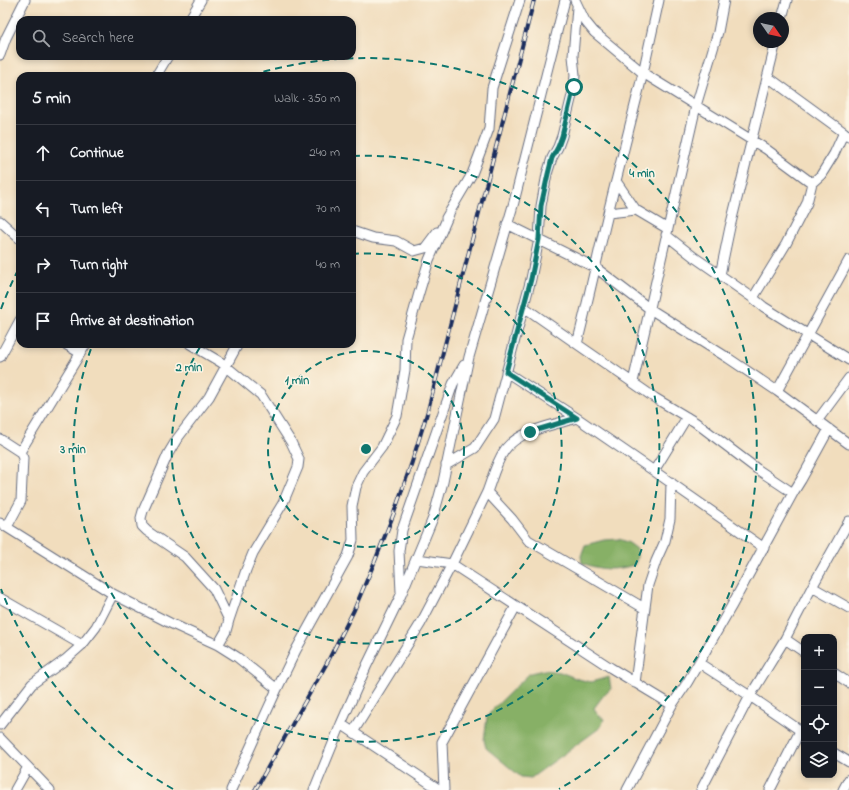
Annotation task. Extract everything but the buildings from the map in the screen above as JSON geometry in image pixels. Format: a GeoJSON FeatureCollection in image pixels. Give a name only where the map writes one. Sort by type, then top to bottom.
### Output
{"type":"FeatureCollection","features":[{"type":"Feature","properties":{"kind":"street"},"geometry":{"type":"LineString","coordinates":[[17,16],[25,0]]}},
{"type":"Feature","properties":{"kind":"street"},"geometry":{"type":"LineString","coordinates":[[191,16],[201,0]]}},
{"type":"Feature","properties":{"kind":"street"},"geometry":{"type":"LineString","coordinates":[[356,232],[373,238],[396,241],[414,251],[420,250],[427,246],[449,214],[472,174],[489,129],[492,88],[520,0]]}},
{"type":"Feature","properties":{"kind":"street"},"geometry":{"type":"LineString","coordinates":[[316,789],[341,724],[367,665],[401,595],[433,518],[469,357],[507,224],[565,0]]}},
{"type":"Feature","properties":{"kind":"street"},"geometry":{"type":"LineString","coordinates":[[577,344],[643,73],[659,0]]}},
{"type":"Feature","properties":{"kind":"street"},"geometry":{"type":"LineString","coordinates":[[633,382],[696,106],[718,32],[724,0]]}},
{"type":"Feature","properties":{"kind":"street"},"geometry":{"type":"LineString","coordinates":[[784,12],[787,0]]}},
{"type":"Feature","properties":{"kind":"street"},"geometry":{"type":"LineString","coordinates":[[576,4],[585,21],[594,32],[643,73],[766,149],[812,183]]}},
{"type":"Feature","properties":{"kind":"street"},"geometry":{"type":"LineString","coordinates":[[446,465],[475,448],[494,419],[524,307],[539,239],[541,206],[548,174],[552,158],[562,136],[574,87],[575,69],[573,56],[576,4]]}},
{"type":"Feature","properties":{"kind":"street"},"geometry":{"type":"LineString","coordinates":[[0,55],[6,38],[16,18]]}},
{"type":"Feature","properties":{"kind":"street"},"geometry":{"type":"LineString","coordinates":[[720,275],[730,227],[775,48]]}},
{"type":"Feature","properties":{"kind":"street"},"geometry":{"type":"LineString","coordinates":[[158,72],[166,60]]}},
{"type":"Feature","properties":{"kind":"street"},"geometry":{"type":"LineString","coordinates":[[753,298],[786,244],[808,203],[812,183],[821,176],[846,134],[768,76]]}},
{"type":"Feature","properties":{"kind":"street"},"geometry":{"type":"LineString","coordinates":[[616,181],[636,210],[667,232],[694,258],[764,307],[849,360]]}},
{"type":"Feature","properties":{"kind":"street"},"geometry":{"type":"LineString","coordinates":[[608,213],[636,210]]}},
{"type":"Feature","properties":{"kind":"street"},"geometry":{"type":"LineString","coordinates":[[231,790],[296,650],[348,556],[353,540],[352,506],[356,487],[363,472],[382,447],[397,416],[405,370],[406,339],[429,260],[449,214]]}},
{"type":"Feature","properties":{"kind":"street"},"geometry":{"type":"LineString","coordinates":[[0,221],[16,236]]}},
{"type":"Feature","properties":{"kind":"street"},"geometry":{"type":"LineString","coordinates":[[507,224],[596,268],[650,309],[777,391],[849,444]]}},
{"type":"Feature","properties":{"kind":"street"},"geometry":{"type":"LineString","coordinates":[[777,391],[849,260]]}},
{"type":"Feature","properties":{"kind":"street"},"geometry":{"type":"LineString","coordinates":[[524,307],[655,398],[687,417],[793,493]]}},
{"type":"Feature","properties":{"kind":"street"},"geometry":{"type":"LineString","coordinates":[[0,357],[16,327]]}},
{"type":"Feature","properties":{"kind":"street"},"geometry":{"type":"LineString","coordinates":[[72,348],[80,353]]}},
{"type":"Feature","properties":{"kind":"street"},"geometry":{"type":"LineString","coordinates":[[20,452],[83,348]]}},
{"type":"Feature","properties":{"kind":"street"},"geometry":{"type":"LineString","coordinates":[[197,348],[226,366],[261,394],[291,442],[299,459],[298,467],[283,503],[253,553],[226,631],[218,645]]}},
{"type":"Feature","properties":{"kind":"street"},"geometry":{"type":"LineString","coordinates":[[229,620],[214,589],[185,557],[147,531],[142,526],[141,518],[147,500],[174,444],[209,397],[236,348]]}},
{"type":"Feature","properties":{"kind":"street"},"geometry":{"type":"LineString","coordinates":[[401,595],[400,552],[402,530],[453,384],[469,357]]}},
{"type":"Feature","properties":{"kind":"street"},"geometry":{"type":"LineString","coordinates":[[506,372],[671,482],[764,548]]}},
{"type":"Feature","properties":{"kind":"street"},"geometry":{"type":"LineString","coordinates":[[818,421],[849,378]]}},
{"type":"Feature","properties":{"kind":"street"},"geometry":{"type":"LineString","coordinates":[[654,471],[687,417]]}},
{"type":"Feature","properties":{"kind":"street"},"geometry":{"type":"LineString","coordinates":[[353,732],[421,623],[487,492],[504,451],[518,437],[577,418]]}},
{"type":"Feature","properties":{"kind":"street"},"geometry":{"type":"LineString","coordinates":[[626,790],[672,705],[699,663],[764,548],[829,429]]}},
{"type":"Feature","properties":{"kind":"street"},"geometry":{"type":"LineString","coordinates":[[0,439],[20,452],[23,458],[21,501],[3,525],[113,594],[218,645],[237,657],[277,689]]}},
{"type":"Feature","properties":{"kind":"street"},"geometry":{"type":"LineString","coordinates":[[635,683],[648,585],[668,531],[670,519],[671,482]]}},
{"type":"Feature","properties":{"kind":"street"},"geometry":{"type":"LineString","coordinates":[[487,492],[512,519],[528,540],[644,608]]}},
{"type":"Feature","properties":{"kind":"street"},"geometry":{"type":"LineString","coordinates":[[701,790],[750,696],[784,639],[849,521]]}},
{"type":"Feature","properties":{"kind":"street"},"geometry":{"type":"LineString","coordinates":[[417,558],[452,564],[635,683],[672,705]]}},
{"type":"Feature","properties":{"kind":"street"},"geometry":{"type":"LineString","coordinates":[[812,587],[849,608]]}},
{"type":"Feature","properties":{"kind":"street"},"geometry":{"type":"LineString","coordinates":[[0,725],[32,684],[82,646],[96,627],[113,594]]}},
{"type":"Feature","properties":{"kind":"street"},"geometry":{"type":"LineString","coordinates":[[0,598],[82,646]]}},
{"type":"Feature","properties":{"kind":"street"},"geometry":{"type":"LineString","coordinates":[[444,790],[442,742],[516,606]]}},
{"type":"Feature","properties":{"kind":"street"},"geometry":{"type":"LineString","coordinates":[[784,639],[801,650]]}},
{"type":"Feature","properties":{"kind":"street"},"geometry":{"type":"LineString","coordinates":[[699,663],[801,731]]}},
{"type":"Feature","properties":{"kind":"street"},"geometry":{"type":"LineString","coordinates":[[837,675],[849,683]]}},
{"type":"Feature","properties":{"kind":"street"},"geometry":{"type":"LineString","coordinates":[[341,724],[440,790]]}},
{"type":"Feature","properties":{"kind":"street"},"geometry":{"type":"LineString","coordinates":[[770,790],[801,734]]}},
{"type":"Feature","properties":{"kind":"street"},"geometry":{"type":"LineString","coordinates":[[0,738],[47,788]]}},
{"type":"Feature","properties":{"kind":"street"},"geometry":{"type":"LineString","coordinates":[[837,755],[849,762]]}},
{"type":"Feature","properties":{"kind":"street"},"geometry":{"type":"LineString","coordinates":[[15,790],[28,767]]}},
{"type":"Feature","properties":{"kind":"street"},"geometry":{"type":"LineString","coordinates":[[843,790],[849,779]]}},
{"type":"Feature","properties":{"kind":"green space"},"geometry":{"type":"Polygon","coordinates":[[[619,539],[629,543],[637,549],[637,559],[634,565],[608,569],[582,563],[581,556],[585,545],[604,540],[619,539]]]}},
{"type":"Feature","properties":{"kind":"green space"},"geometry":{"type":"Polygon","coordinates":[[[544,670],[560,672],[591,682],[609,677],[611,689],[603,696],[594,708],[598,715],[604,719],[601,727],[531,778],[521,777],[486,748],[484,740],[487,717],[493,709],[530,673],[544,670]]]}},
{"type":"Feature","properties":{"kind":"railway"},"geometry":{"type":"LineString","coordinates":[[255,790],[328,661],[354,610],[394,513],[428,410],[534,0]]}},
{"type":"Feature","properties":{"kind":"route"},"geometry":{"type":"LineString","coordinates":[[530,432],[577,418],[506,372],[531,279],[539,239],[541,206],[548,174],[552,158],[562,136],[574,87]]}}]}
